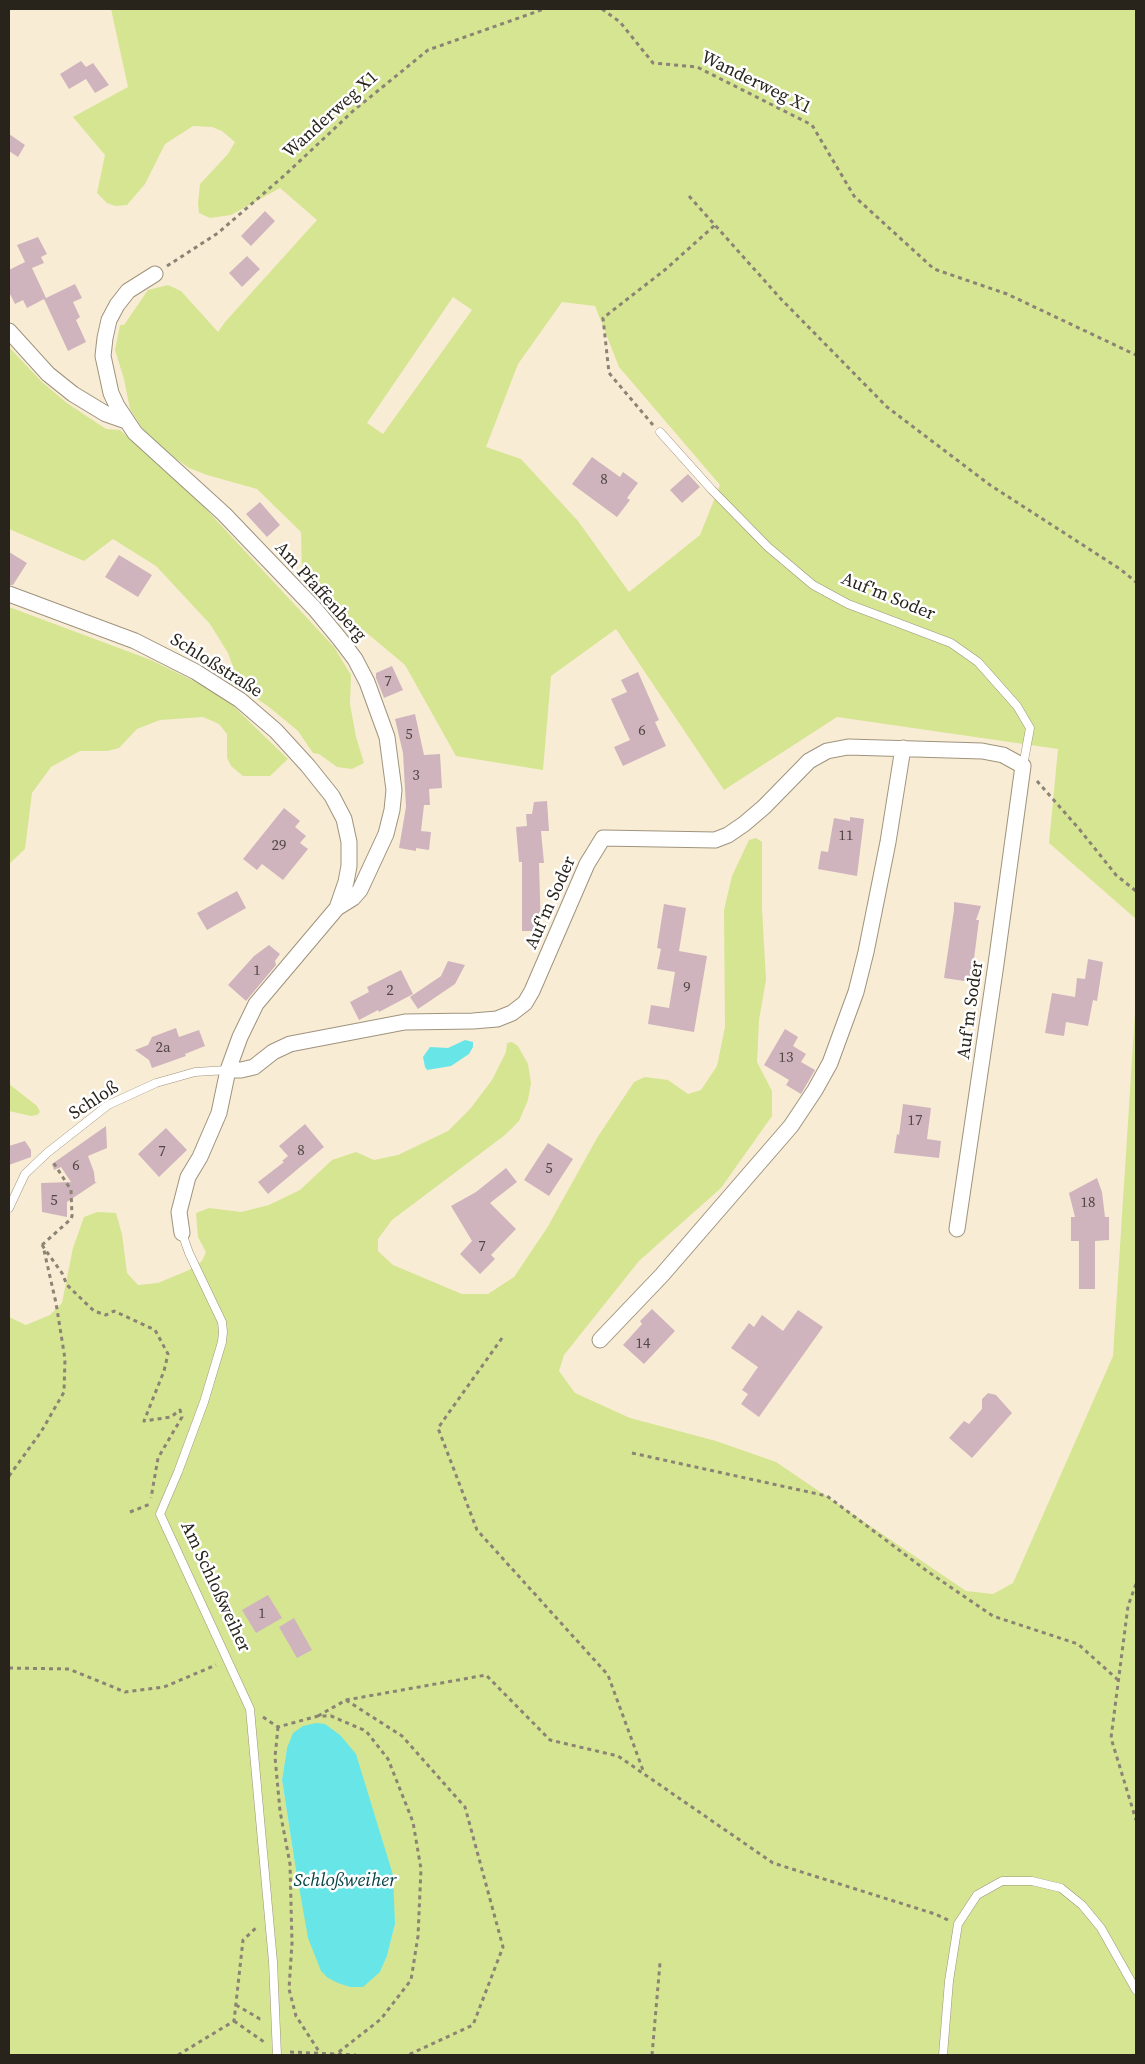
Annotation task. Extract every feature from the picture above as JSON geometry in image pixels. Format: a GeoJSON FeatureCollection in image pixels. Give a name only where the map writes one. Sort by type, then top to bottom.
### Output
{"type":"FeatureCollection","features":[{"type":"Feature","properties":{"kind":"street","name":"Am Pfaffenberg"},"geometry":{"type":"LineString","coordinates":[[154,274],[128,292],[117,305],[110,320],[104,338],[104,356],[111,393],[126,422],[148,446],[224,514],[315,609],[356,659],[367,682],[387,737],[394,790],[392,810],[386,834],[360,890],[353,898],[337,908]]}},
{"type":"Feature","properties":{"kind":"street","name":"Am Pfaffenberg"},"geometry":{"type":"LineString","coordinates":[[9,331],[48,374],[73,394],[106,414],[126,422]]}},
{"type":"Feature","properties":{"kind":"street","name":"Schloßstraße"},"geometry":{"type":"LineString","coordinates":[[9,594],[135,641],[196,672],[240,700],[276,731],[308,766],[332,796],[344,819],[349,842],[349,866],[346,882],[337,908],[256,1004],[240,1037],[228,1070]]}},
{"type":"Feature","properties":{"kind":"street","name":"Auf'm Soder"},"geometry":{"type":"LineString","coordinates":[[228,1070],[254,1067],[273,1052],[290,1044],[405,1022],[473,1022],[497,1019],[512,1014],[526,1003],[588,864],[603,838],[716,840],[728,835],[744,824],[764,807],[809,761],[827,751],[848,747],[903,748],[982,751],[1003,755],[1023,766],[996,964],[956,1229]]}},
{"type":"Feature","properties":{"kind":"street"},"geometry":{"type":"LineString","coordinates":[[600,1340],[662,1275],[791,1126],[830,1063],[856,992],[866,952],[888,842],[903,748]]}},
{"type":"Feature","properties":{"kind":"street","name":"Am Schloßweiher"},"geometry":{"type":"LineString","coordinates":[[182,1233],[180,1212],[188,1177],[200,1156],[219,1113],[228,1070]]}},
{"type":"Feature","properties":{"kind":"lane","name":"Auf'm Soder"},"geometry":{"type":"LineString","coordinates":[[660,432],[712,490],[768,547],[813,585],[848,604],[951,643],[978,662],[1017,706],[1030,728],[1023,766]]}},
{"type":"Feature","properties":{"kind":"lane","name":"Schloß"},"geometry":{"type":"LineString","coordinates":[[9,1208],[25,1174],[47,1153],[108,1105],[156,1082],[195,1072],[228,1070]]}},
{"type":"Feature","properties":{"kind":"lane","name":"Am Schloßweiher"},"geometry":{"type":"LineString","coordinates":[[182,1233],[189,1254],[216,1307],[222,1322],[223,1332],[222,1342],[204,1402],[160,1514],[250,1709],[268,1918],[277,2053]]}},
{"type":"Feature","properties":{"kind":"lane"},"geometry":{"type":"LineString","coordinates":[[943,2055],[949,1981],[958,1924],[977,1895],[1002,1882],[1032,1881],[1061,1888],[1082,1905],[1101,1928],[1136,1990]]}},
{"type":"Feature","properties":{"kind":"path","name":"Wanderweg X1"},"geometry":{"type":"LineString","coordinates":[[154,274],[218,233],[286,174],[353,111],[428,50],[544,9]]}},
{"type":"Feature","properties":{"kind":"path","name":"Wanderweg X1"},"geometry":{"type":"LineString","coordinates":[[602,9],[620,22],[653,63],[697,67],[812,125],[854,196],[934,269],[1007,294],[1136,355]]}},
{"type":"Feature","properties":{"kind":"path"},"geometry":{"type":"LineString","coordinates":[[689,196],[780,298],[887,407],[990,485],[1120,569],[1136,582]]}},
{"type":"Feature","properties":{"kind":"path"},"geometry":{"type":"LineString","coordinates":[[660,432],[609,373],[603,318],[666,269],[715,225]]}},
{"type":"Feature","properties":{"kind":"path"},"geometry":{"type":"LineString","coordinates":[[1023,766],[1080,830],[1116,875],[1136,891]]}},
{"type":"Feature","properties":{"kind":"path"},"geometry":{"type":"LineString","coordinates":[[42,1245],[72,1216],[71,1190],[47,1153]]}},
{"type":"Feature","properties":{"kind":"path"},"geometry":{"type":"LineString","coordinates":[[9,1476],[41,1432],[64,1392],[65,1360],[56,1303],[42,1245]]}},
{"type":"Feature","properties":{"kind":"path"},"geometry":{"type":"LineString","coordinates":[[42,1245],[62,1273],[67,1284],[94,1311],[106,1315],[114,1311],[155,1330],[168,1354],[164,1371],[144,1421],[171,1417],[180,1410],[182,1417],[158,1458],[157,1475],[150,1504]]}},
{"type":"Feature","properties":{"kind":"path"},"geometry":{"type":"LineString","coordinates":[[502,1338],[438,1428],[476,1530],[608,1675],[644,1774]]}},
{"type":"Feature","properties":{"kind":"path"},"geometry":{"type":"LineString","coordinates":[[632,1453],[827,1496],[927,1571],[993,1616],[1078,1644],[1118,1680]]}},
{"type":"Feature","properties":{"kind":"path"},"geometry":{"type":"LineString","coordinates":[[150,1504],[160,1514]]}},
{"type":"Feature","properties":{"kind":"path"},"geometry":{"type":"LineString","coordinates":[[130,1512],[150,1504]]}},
{"type":"Feature","properties":{"kind":"path"},"geometry":{"type":"LineString","coordinates":[[1136,1584],[1128,1606],[1110,1738],[1136,1820]]}},
{"type":"Feature","properties":{"kind":"path"},"geometry":{"type":"LineString","coordinates":[[9,1668],[69,1669],[125,1692],[164,1687],[228,1660]]}},
{"type":"Feature","properties":{"kind":"path"},"geometry":{"type":"LineString","coordinates":[[320,2053],[296,2016],[289,1989],[292,1943],[290,1864],[280,1811],[275,1757],[278,1727],[318,1716],[346,1700],[486,1675],[550,1740],[618,1756],[773,1863],[935,1914],[958,1924]]}},
{"type":"Feature","properties":{"kind":"path"},"geometry":{"type":"LineString","coordinates":[[346,1700],[402,1736],[465,1807],[503,1947],[473,2025],[408,2055]]}},
{"type":"Feature","properties":{"kind":"path"},"geometry":{"type":"LineString","coordinates":[[318,1716],[332,1716],[366,1731],[388,1759],[413,1822],[421,1868],[418,1936],[411,1980],[381,2019],[335,2055]]}},
{"type":"Feature","properties":{"kind":"path"},"geometry":{"type":"LineString","coordinates":[[234,2021],[243,1940],[268,1918]]}},
{"type":"Feature","properties":{"kind":"path"},"geometry":{"type":"LineString","coordinates":[[652,2055],[660,1963]]}},
{"type":"Feature","properties":{"kind":"path"},"geometry":{"type":"LineString","coordinates":[[234,2021],[277,2053],[356,2055]]}},
{"type":"Feature","properties":{"kind":"path"},"geometry":{"type":"LineString","coordinates":[[178,2055],[234,2021]]}},
{"type":"Feature","properties":{"kind":"green space"},"geometry":{"type":"Polygon","coordinates":[[[111,9],[1136,9],[1136,919],[1049,843],[1058,749],[837,717],[724,790],[616,629],[551,676],[543,770],[456,756],[405,665],[362,629],[347,629],[302,575],[301,532],[257,489],[189,468],[164,450],[142,428],[130,409],[124,379],[115,350],[120,325],[124,325],[148,290],[168,285],[181,291],[218,332],[317,220],[280,188],[231,215],[210,218],[199,213],[200,184],[228,154],[235,142],[222,131],[212,127],[193,126],[165,144],[145,184],[127,205],[115,206],[107,203],[97,193],[105,155],[73,117],[128,87],[111,9]],[[453,297],[367,423],[383,434],[472,310],[453,297]],[[562,302],[518,364],[486,447],[521,459],[578,521],[629,592],[700,535],[720,485],[619,367],[595,306],[562,302]]]}},
{"type":"Feature","properties":{"kind":"green space"},"geometry":{"type":"Polygon","coordinates":[[[9,347],[42,382],[67,403],[106,429],[120,430],[192,494],[334,647],[351,675],[350,704],[356,737],[364,763],[352,769],[337,767],[319,754],[313,753],[298,731],[269,707],[232,682],[236,675],[228,653],[210,624],[156,566],[113,539],[84,561],[9,529],[9,347]]]}},
{"type":"Feature","properties":{"kind":"green space"},"geometry":{"type":"Polygon","coordinates":[[[9,607],[151,660],[223,696],[288,759],[270,776],[243,776],[231,766],[227,758],[227,734],[219,724],[203,717],[160,720],[137,729],[119,748],[107,751],[80,751],[51,767],[32,793],[25,849],[9,864],[9,607]]]}},
{"type":"Feature","properties":{"kind":"green space"},"geometry":{"type":"Polygon","coordinates":[[[756,838],[762,842],[762,908],[766,980],[759,1020],[757,1062],[772,1091],[772,1116],[721,1188],[639,1261],[564,1355],[559,1371],[575,1393],[630,1418],[716,1441],[776,1462],[966,1591],[993,1594],[1013,1583],[1113,1356],[1136,997],[1136,2055],[9,2055],[9,1317],[26,1325],[50,1315],[62,1303],[73,1248],[84,1217],[97,1212],[116,1213],[122,1234],[127,1273],[138,1285],[158,1283],[189,1270],[202,1261],[206,1252],[198,1237],[196,1213],[209,1208],[241,1212],[269,1205],[300,1190],[332,1160],[356,1152],[374,1160],[398,1155],[448,1131],[470,1109],[492,1080],[506,1052],[507,1043],[512,1042],[518,1046],[528,1064],[531,1083],[528,1100],[519,1121],[505,1135],[392,1220],[378,1239],[378,1251],[393,1265],[462,1294],[488,1294],[514,1277],[547,1228],[597,1138],[634,1082],[645,1077],[668,1080],[688,1094],[701,1090],[717,1066],[725,1027],[724,910],[732,876],[749,840],[756,838]],[[287,1748],[282,1780],[295,1864],[328,1978],[350,1987],[380,1972],[387,1956],[395,1924],[287,1748]]]}},
{"type":"Feature","properties":{"kind":"green space"},"geometry":{"type":"Polygon","coordinates":[[[9,1084],[37,1106],[40,1112],[37,1115],[31,1116],[9,1111],[9,1084]]]}},
{"type":"Feature","properties":{"kind":"water"},"geometry":{"type":"Polygon","coordinates":[[[465,1040],[473,1042],[473,1047],[469,1054],[451,1066],[427,1070],[423,1057],[430,1047],[448,1048],[465,1040]]]}},
{"type":"Feature","properties":{"kind":"water","name":"Schloßweiher"},"geometry":{"type":"Polygon","coordinates":[[[316,1723],[325,1724],[340,1735],[356,1754],[393,1875],[395,1924],[387,1956],[380,1972],[363,1987],[350,1987],[328,1978],[321,1971],[308,1938],[282,1780],[287,1748],[293,1733],[303,1726],[316,1723]]]}},
{"type":"Feature","properties":{"kind":"building"},"geometry":{"type":"Polygon","coordinates":[[[81,61],[86,67],[93,63],[109,85],[95,93],[86,79],[69,89],[60,74],[81,61]]]}},
{"type":"Feature","properties":{"kind":"building"},"geometry":{"type":"Polygon","coordinates":[[[9,134],[25,145],[18,157],[9,151],[9,134]]]}},
{"type":"Feature","properties":{"kind":"building"},"geometry":{"type":"Polygon","coordinates":[[[265,211],[275,221],[251,246],[241,236],[265,211]]]}},
{"type":"Feature","properties":{"kind":"building"},"geometry":{"type":"Polygon","coordinates":[[[38,237],[47,254],[41,257],[44,263],[32,268],[46,298],[75,284],[82,298],[73,302],[80,317],[76,320],[86,342],[68,351],[44,299],[27,308],[23,300],[15,304],[9,292],[9,270],[25,262],[17,245],[38,237]]]}},
{"type":"Feature","properties":{"kind":"building"},"geometry":{"type":"Polygon","coordinates":[[[247,256],[260,269],[242,287],[229,273],[247,256]]]}},
{"type":"Feature","properties":{"kind":"building"},"geometry":{"type":"Polygon","coordinates":[[[592,457],[620,477],[623,472],[638,483],[627,498],[630,500],[617,517],[572,484],[592,457]]]}},
{"type":"Feature","properties":{"kind":"building"},"geometry":{"type":"Polygon","coordinates":[[[688,474],[700,487],[682,503],[670,490],[688,474]]]}},
{"type":"Feature","properties":{"kind":"building"},"geometry":{"type":"Polygon","coordinates":[[[260,502],[280,525],[267,537],[246,514],[260,502]]]}},
{"type":"Feature","properties":{"kind":"building"},"geometry":{"type":"Polygon","coordinates":[[[9,552],[27,563],[13,585],[9,585],[9,552]]]}},
{"type":"Feature","properties":{"kind":"building"},"geometry":{"type":"Polygon","coordinates":[[[119,555],[152,575],[138,597],[105,577],[119,555]]]}},
{"type":"Feature","properties":{"kind":"building"},"geometry":{"type":"Polygon","coordinates":[[[392,666],[403,690],[384,698],[376,678],[376,673],[392,666]]]}},
{"type":"Feature","properties":{"kind":"building"},"geometry":{"type":"Polygon","coordinates":[[[638,672],[659,720],[655,722],[666,746],[623,766],[614,747],[630,740],[611,699],[627,692],[621,680],[638,672]]]}},
{"type":"Feature","properties":{"kind":"building"},"geometry":{"type":"Polygon","coordinates":[[[415,714],[424,755],[440,754],[442,788],[429,789],[430,805],[424,805],[421,831],[431,832],[429,850],[416,848],[416,851],[399,848],[406,807],[403,753],[395,719],[415,714]]]}},
{"type":"Feature","properties":{"kind":"building"},"geometry":{"type":"Polygon","coordinates":[[[547,801],[549,831],[541,831],[544,863],[539,863],[541,931],[522,931],[522,862],[519,862],[516,827],[527,826],[526,814],[532,814],[534,802],[547,801]]]}},
{"type":"Feature","properties":{"kind":"building"},"geometry":{"type":"Polygon","coordinates":[[[284,808],[300,821],[295,827],[306,836],[300,843],[308,849],[283,880],[262,864],[257,870],[243,859],[284,808]]]}},
{"type":"Feature","properties":{"kind":"building"},"geometry":{"type":"Polygon","coordinates":[[[850,817],[864,819],[857,876],[818,869],[821,851],[828,852],[834,818],[850,821],[850,817]]]}},
{"type":"Feature","properties":{"kind":"building"},"geometry":{"type":"Polygon","coordinates":[[[237,891],[246,908],[207,930],[197,913],[237,891]]]}},
{"type":"Feature","properties":{"kind":"building"},"geometry":{"type":"Polygon","coordinates":[[[954,902],[981,906],[976,920],[979,920],[971,982],[944,978],[954,902]]]}},
{"type":"Feature","properties":{"kind":"building"},"geometry":{"type":"Polygon","coordinates":[[[664,904],[686,908],[679,951],[707,956],[694,1032],[648,1024],[651,1005],[669,1008],[675,972],[657,969],[661,949],[657,948],[664,904]]]}},
{"type":"Feature","properties":{"kind":"building"},"geometry":{"type":"Polygon","coordinates":[[[269,945],[280,954],[275,961],[276,965],[246,1001],[228,985],[254,956],[269,945]]]}},
{"type":"Feature","properties":{"kind":"building"},"geometry":{"type":"Polygon","coordinates":[[[1088,959],[1103,962],[1097,1001],[1093,1000],[1088,1026],[1066,1022],[1064,1036],[1045,1033],[1052,993],[1075,997],[1077,978],[1085,979],[1088,959]]]}},
{"type":"Feature","properties":{"kind":"building"},"geometry":{"type":"Polygon","coordinates":[[[448,961],[465,965],[455,984],[418,1009],[410,997],[441,976],[448,961]]]}},
{"type":"Feature","properties":{"kind":"building"},"geometry":{"type":"Polygon","coordinates":[[[401,970],[413,994],[359,1020],[350,1002],[369,992],[367,987],[401,970]]]}},
{"type":"Feature","properties":{"kind":"building"},"geometry":{"type":"Polygon","coordinates":[[[176,1028],[179,1037],[199,1030],[205,1046],[185,1054],[186,1056],[152,1068],[149,1060],[135,1050],[148,1045],[152,1037],[176,1028]]]}},
{"type":"Feature","properties":{"kind":"building"},"geometry":{"type":"Polygon","coordinates":[[[785,1029],[798,1037],[793,1046],[806,1054],[801,1062],[815,1070],[801,1094],[786,1085],[789,1080],[764,1065],[785,1029]]]}},
{"type":"Feature","properties":{"kind":"building"},"geometry":{"type":"Polygon","coordinates":[[[903,1104],[931,1108],[927,1139],[941,1141],[939,1158],[894,1153],[897,1134],[899,1135],[903,1104]]]}},
{"type":"Feature","properties":{"kind":"building"},"geometry":{"type":"Polygon","coordinates":[[[305,1124],[324,1147],[268,1194],[258,1182],[284,1162],[282,1161],[288,1156],[279,1146],[305,1124]]]}},
{"type":"Feature","properties":{"kind":"building"},"geometry":{"type":"Polygon","coordinates":[[[106,1126],[107,1148],[88,1156],[94,1172],[95,1182],[97,1182],[67,1202],[67,1217],[42,1212],[41,1183],[71,1182],[61,1167],[54,1170],[52,1164],[106,1126]]]}},
{"type":"Feature","properties":{"kind":"building"},"geometry":{"type":"Polygon","coordinates":[[[166,1128],[187,1150],[159,1177],[138,1154],[166,1128]]]}},
{"type":"Feature","properties":{"kind":"building"},"geometry":{"type":"Polygon","coordinates":[[[25,1141],[31,1150],[31,1157],[9,1165],[9,1146],[25,1141]]]}},
{"type":"Feature","properties":{"kind":"building"},"geometry":{"type":"Polygon","coordinates":[[[548,1143],[573,1159],[549,1196],[524,1180],[548,1143]]]}},
{"type":"Feature","properties":{"kind":"building"},"geometry":{"type":"Polygon","coordinates":[[[506,1168],[517,1182],[490,1203],[516,1229],[491,1255],[495,1259],[480,1274],[460,1254],[472,1241],[451,1206],[476,1192],[506,1168]]]}},
{"type":"Feature","properties":{"kind":"building"},"geometry":{"type":"Polygon","coordinates":[[[1097,1178],[1102,1192],[1105,1217],[1109,1217],[1109,1240],[1095,1241],[1095,1289],[1079,1289],[1079,1241],[1071,1241],[1071,1217],[1075,1217],[1069,1193],[1097,1178]]]}},
{"type":"Feature","properties":{"kind":"building"},"geometry":{"type":"Polygon","coordinates":[[[652,1309],[675,1331],[644,1364],[623,1345],[642,1324],[640,1321],[652,1309]]]}},
{"type":"Feature","properties":{"kind":"building"},"geometry":{"type":"Polygon","coordinates":[[[798,1310],[823,1327],[759,1417],[741,1404],[748,1394],[742,1390],[758,1367],[731,1348],[749,1323],[754,1327],[762,1315],[783,1331],[798,1310]]]}},
{"type":"Feature","properties":{"kind":"building"},"geometry":{"type":"Polygon","coordinates":[[[988,1393],[996,1395],[1012,1413],[972,1458],[949,1438],[964,1421],[969,1424],[982,1409],[982,1399],[988,1393]]]}},
{"type":"Feature","properties":{"kind":"building"},"geometry":{"type":"Polygon","coordinates":[[[268,1595],[282,1618],[256,1633],[242,1610],[268,1595]]]}},
{"type":"Feature","properties":{"kind":"building"},"geometry":{"type":"Polygon","coordinates":[[[294,1618],[312,1650],[297,1658],[279,1627],[294,1618]]]}}]}
